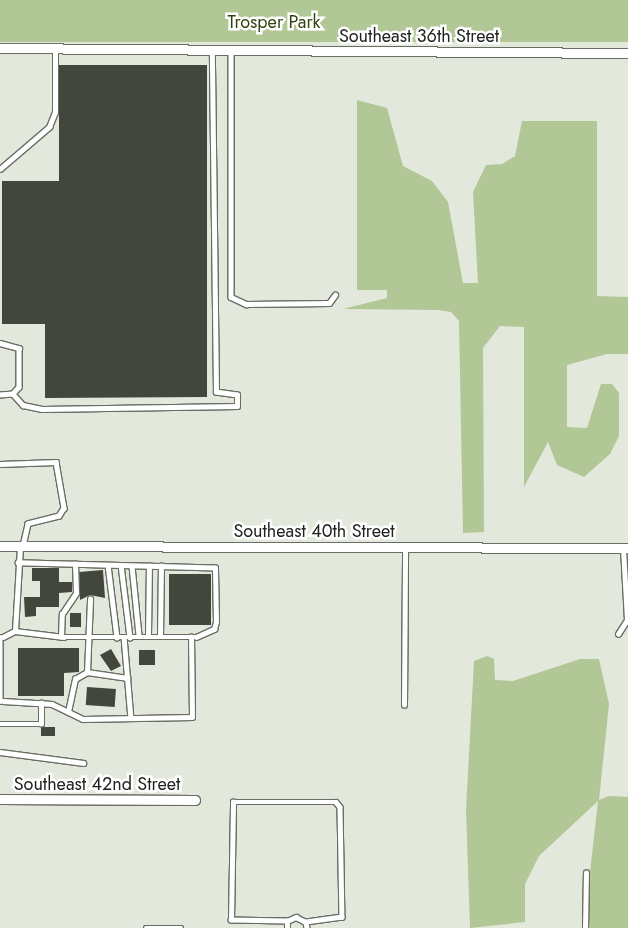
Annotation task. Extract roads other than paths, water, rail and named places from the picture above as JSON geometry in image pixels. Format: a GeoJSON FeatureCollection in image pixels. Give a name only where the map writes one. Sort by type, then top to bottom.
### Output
{"type":"FeatureCollection","features":[{"type":"Feature","properties":{"kind":"street","name":"Southeast 36th Street"},"geometry":{"type":"LineString","coordinates":[[0,48],[628,53]]}},
{"type":"Feature","properties":{"kind":"street","name":"Southeast 40th Street"},"geometry":{"type":"LineString","coordinates":[[0,546],[626,548]]}},
{"type":"Feature","properties":{"kind":"street","name":"Southeast 42nd Street"},"geometry":{"type":"LineString","coordinates":[[0,799],[195,800]]}},
{"type":"Feature","properties":{"kind":"lane"},"geometry":{"type":"LineString","coordinates":[[0,169],[49,127],[55,112],[55,48]]}},
{"type":"Feature","properties":{"kind":"lane"},"geometry":{"type":"LineString","coordinates":[[13,394],[23,405],[42,409],[237,406],[237,395],[216,392],[212,50]]}},
{"type":"Feature","properties":{"kind":"lane"},"geometry":{"type":"LineString","coordinates":[[231,50],[231,297],[256,304],[329,303],[335,295]]}},
{"type":"Feature","properties":{"kind":"lane"},"geometry":{"type":"LineString","coordinates":[[0,343],[20,348],[19,387],[13,394],[0,395]]}},
{"type":"Feature","properties":{"kind":"lane"},"geometry":{"type":"LineString","coordinates":[[0,464],[56,462],[64,508],[60,516],[28,524],[18,563],[15,631]]}},
{"type":"Feature","properties":{"kind":"lane"},"geometry":{"type":"LineString","coordinates":[[404,705],[405,548]]}},
{"type":"Feature","properties":{"kind":"lane"},"geometry":{"type":"LineString","coordinates":[[618,634],[627,620],[626,548]]}},
{"type":"Feature","properties":{"kind":"lane"},"geometry":{"type":"LineString","coordinates":[[18,563],[215,568],[216,622],[214,629],[191,637],[90,637],[15,631],[2,637],[2,701],[41,703],[83,719],[192,717],[191,637]]}},
{"type":"Feature","properties":{"kind":"lane"},"geometry":{"type":"LineString","coordinates":[[62,636],[62,614],[76,593],[75,564]]}},
{"type":"Feature","properties":{"kind":"lane"},"geometry":{"type":"LineString","coordinates":[[108,565],[117,637]]}},
{"type":"Feature","properties":{"kind":"lane"},"geometry":{"type":"LineString","coordinates":[[121,566],[131,718]]}},
{"type":"Feature","properties":{"kind":"lane"},"geometry":{"type":"LineString","coordinates":[[132,566],[139,636]]}},
{"type":"Feature","properties":{"kind":"lane"},"geometry":{"type":"LineString","coordinates":[[148,636],[149,566]]}},
{"type":"Feature","properties":{"kind":"lane"},"geometry":{"type":"LineString","coordinates":[[160,636],[161,566]]}},
{"type":"Feature","properties":{"kind":"lane"},"geometry":{"type":"LineString","coordinates":[[87,672],[90,637],[90,599]]}},
{"type":"Feature","properties":{"kind":"lane"},"geometry":{"type":"LineString","coordinates":[[68,712],[75,679],[87,672],[128,678]]}},
{"type":"Feature","properties":{"kind":"lane"},"geometry":{"type":"LineString","coordinates":[[0,724],[41,724],[41,703]]}},
{"type":"Feature","properties":{"kind":"lane"},"geometry":{"type":"LineString","coordinates":[[0,752],[82,763]]}},
{"type":"Feature","properties":{"kind":"lane"},"geometry":{"type":"LineString","coordinates":[[233,802],[336,802],[340,807],[342,917],[306,922],[296,917],[287,921],[230,920],[233,802]]}},
{"type":"Feature","properties":{"kind":"lane"},"geometry":{"type":"LineString","coordinates":[[585,928],[586,873]]}},
{"type":"Feature","properties":{"kind":"lane"},"geometry":{"type":"LineString","coordinates":[[286,928],[287,921]]}},
{"type":"Feature","properties":{"kind":"lane"},"geometry":{"type":"LineString","coordinates":[[306,922],[307,928]]}},
{"type":"Feature","properties":{"kind":"lane"},"geometry":{"type":"LineString","coordinates":[[146,928],[181,928]]}},
{"type":"Feature","properties":{"kind":"park label","name":"Trosper Park"},"geometry":{"type":"Point","coordinates":[274,22]}}]}
